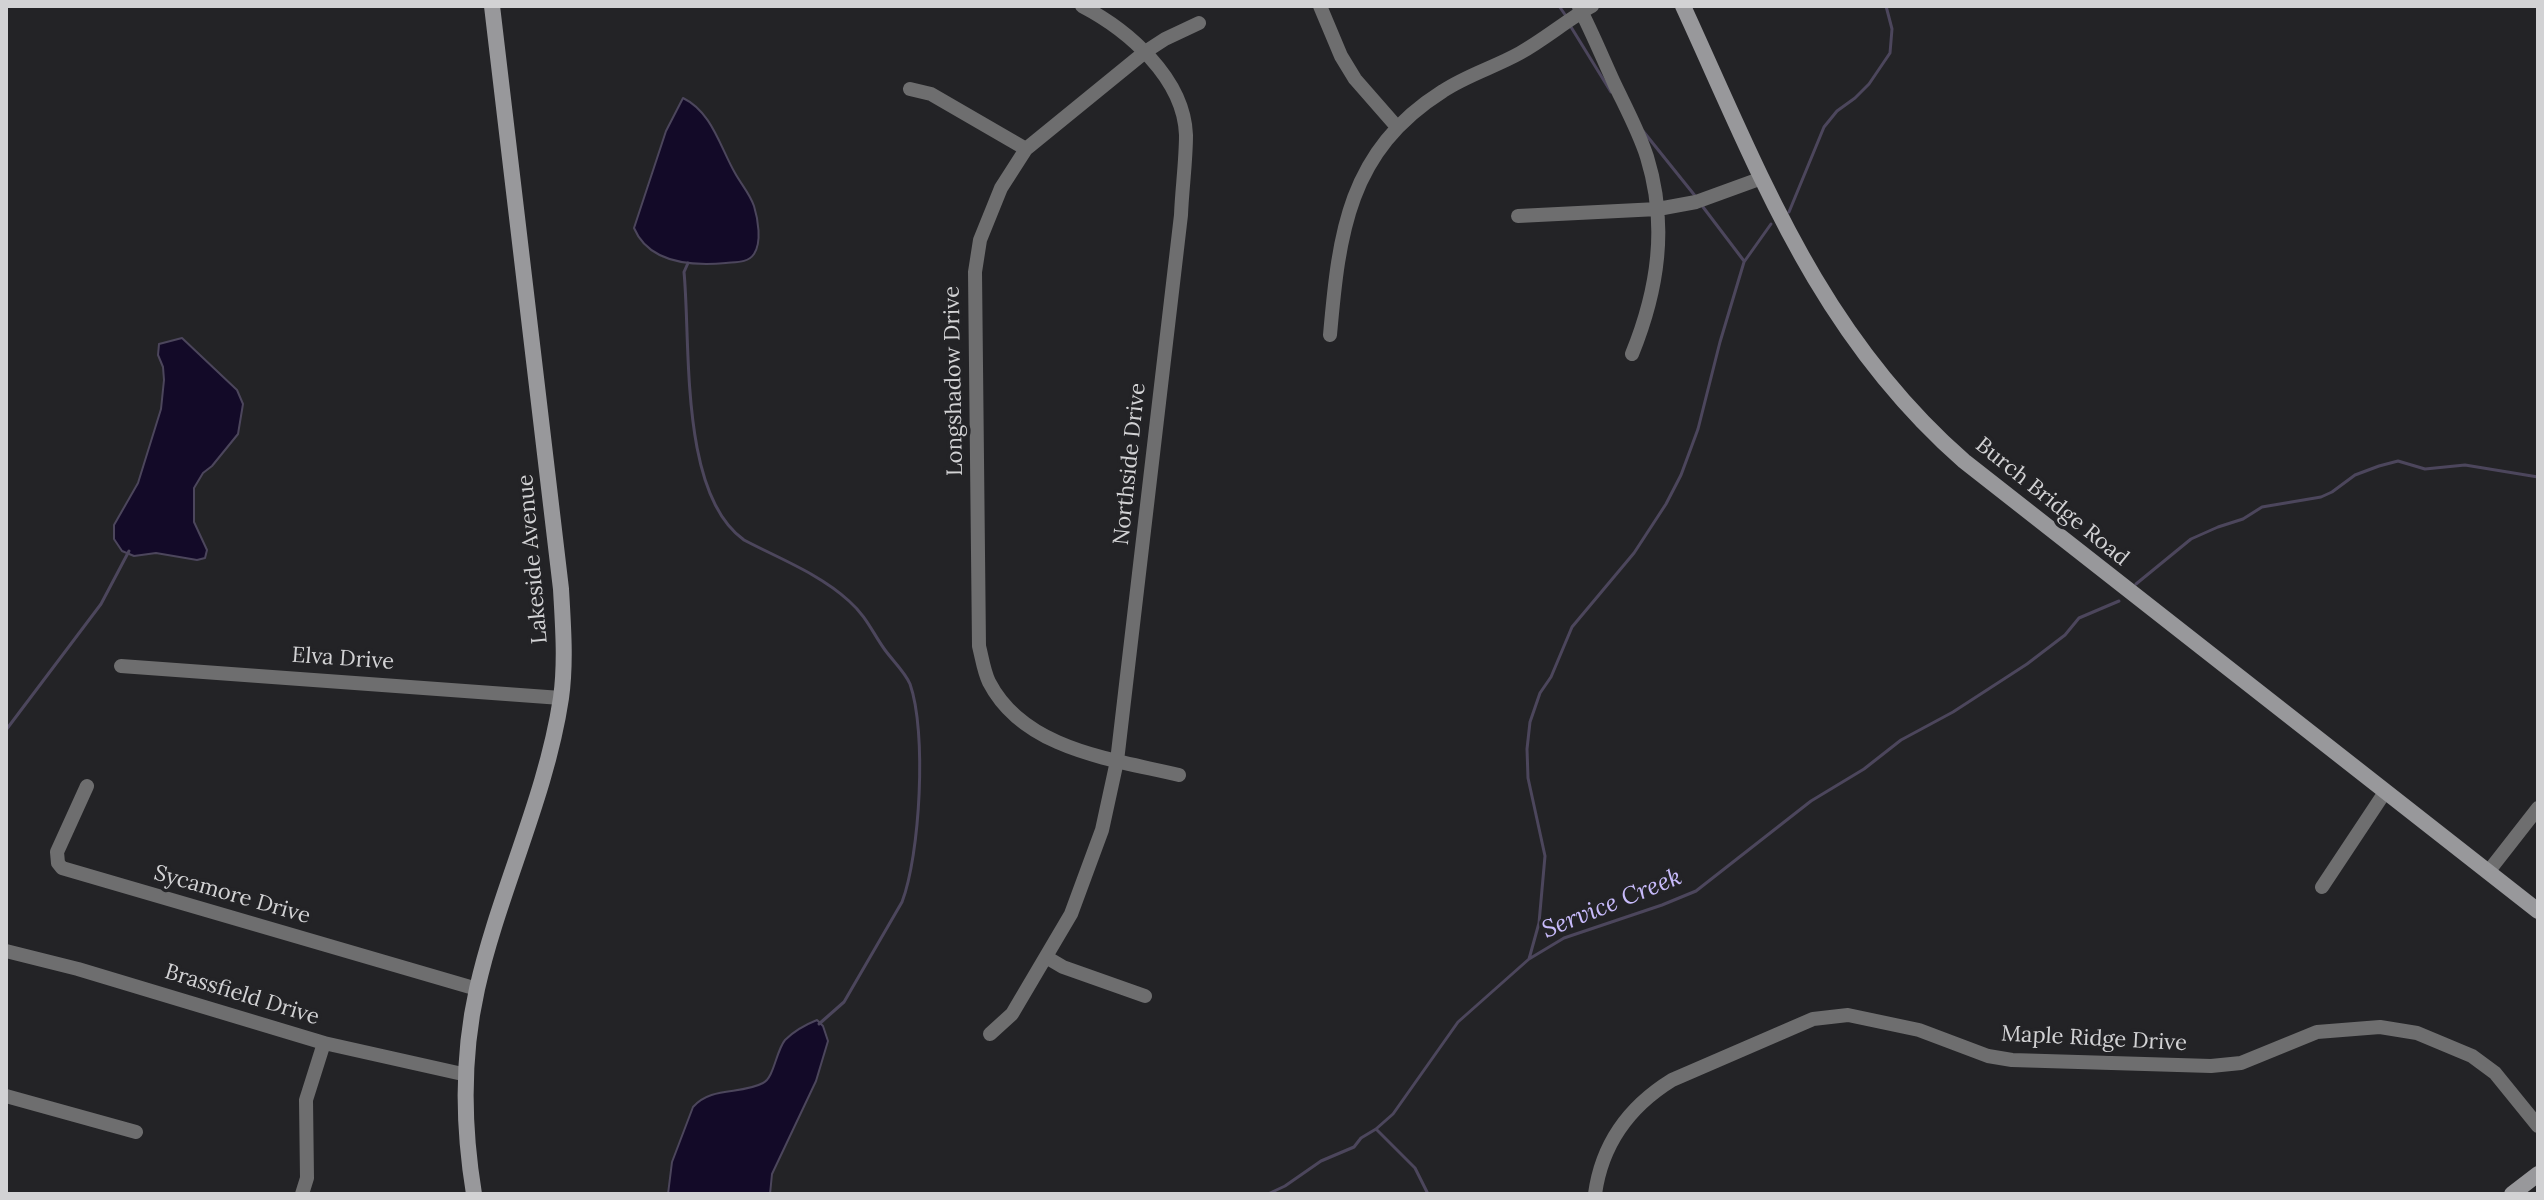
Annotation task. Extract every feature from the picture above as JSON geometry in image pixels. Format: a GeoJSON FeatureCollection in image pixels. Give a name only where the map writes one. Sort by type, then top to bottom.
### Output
{"type":"FeatureCollection","features":[{"type":"Feature","properties":{"kind":"street","name":"Lakeside Avenue"},"geometry":{"type":"LineString","coordinates":[[474,1194],[466,1132],[467,1075],[477,989],[541,784],[561,698],[563,626],[492,6]]}},
{"type":"Feature","properties":{"kind":"street","name":"Northside Drive"},"geometry":{"type":"LineString","coordinates":[[990,1034],[1012,1014],[1071,914],[1102,830],[1117,761],[1181,215],[1186,134],[1183,114],[1169,84],[1145,52],[1119,29],[1082,6]]}},
{"type":"Feature","properties":{"kind":"street"},"geometry":{"type":"LineString","coordinates":[[1320,6],[1341,56],[1355,79],[1397,127]]}},
{"type":"Feature","properties":{"kind":"street","name":"Burch Bridge Road"},"geometry":{"type":"LineString","coordinates":[[1683,6],[1795,247],[1832,310],[1883,380],[1914,414],[1964,461],[2538,911]]}},
{"type":"Feature","properties":{"kind":"street"},"geometry":{"type":"LineString","coordinates":[[1330,335],[1336,265],[1348,210],[1365,172],[1397,127],[1445,89],[1522,52],[1584,8],[1647,155],[1658,209],[1656,281],[1649,310],[1632,354]]}},
{"type":"Feature","properties":{"kind":"street","name":"Longshadow Drive"},"geometry":{"type":"LineString","coordinates":[[1179,775],[1117,761],[1042,738],[1004,707],[988,680],[979,646],[975,272],[980,240],[1001,188],[1026,149],[1145,52],[1199,23]]}},
{"type":"Feature","properties":{"kind":"street"},"geometry":{"type":"LineString","coordinates":[[910,89],[931,94],[1026,149]]}},
{"type":"Feature","properties":{"kind":"street"},"geometry":{"type":"LineString","coordinates":[[1518,216],[1658,209],[1696,202],[1762,178]]}},
{"type":"Feature","properties":{"kind":"street","name":"Elva Drive"},"geometry":{"type":"LineString","coordinates":[[121,666],[561,698]]}},
{"type":"Feature","properties":{"kind":"street","name":"Sycamore Drive"},"geometry":{"type":"LineString","coordinates":[[87,786],[57,852],[62,868],[477,989]]}},
{"type":"Feature","properties":{"kind":"street"},"geometry":{"type":"LineString","coordinates":[[2322,887],[2385,792]]}},
{"type":"Feature","properties":{"kind":"street"},"geometry":{"type":"LineString","coordinates":[[2488,872],[2538,808]]}},
{"type":"Feature","properties":{"kind":"street","name":"Brassfield Drive"},"geometry":{"type":"LineString","coordinates":[[6,951],[78,969],[324,1043],[467,1075]]}},
{"type":"Feature","properties":{"kind":"street"},"geometry":{"type":"LineString","coordinates":[[1046,957],[1063,967],[1145,996]]}},
{"type":"Feature","properties":{"kind":"street","name":"Maple Ridge Drive"},"geometry":{"type":"LineString","coordinates":[[1595,1194],[1600,1170],[1612,1140],[1630,1113],[1654,1091],[1672,1080],[1813,1019],[1848,1015],[1919,1030],[1988,1056],[2012,1060],[2180,1065],[2241,1063],[2317,1032],[2380,1027],[2405,1031],[2472,1056],[2495,1073],[2538,1126]]}},
{"type":"Feature","properties":{"kind":"street"},"geometry":{"type":"LineString","coordinates":[[302,1194],[307,1178],[306,1100],[324,1043]]}},
{"type":"Feature","properties":{"kind":"street"},"geometry":{"type":"LineString","coordinates":[[6,1096],[136,1132]]}},
{"type":"Feature","properties":{"kind":"street"},"geometry":{"type":"LineString","coordinates":[[2512,1194],[2538,1174]]}},
{"type":"Feature","properties":{"kind":"shaded area"},"geometry":{"type":"Polygon","coordinates":[[[683,98],[708,121],[754,206],[759,237],[754,254],[745,261],[700,264],[673,260],[650,249],[634,228],[666,131],[683,98]]]}},
{"type":"Feature","properties":{"kind":"shaded area"},"geometry":{"type":"Polygon","coordinates":[[[182,338],[237,390],[243,404],[238,434],[203,473],[194,488],[194,522],[207,550],[205,558],[197,560],[156,553],[134,556],[122,551],[114,539],[114,525],[138,483],[161,409],[164,380],[158,355],[159,344],[182,338]]]}},
{"type":"Feature","properties":{"kind":"shaded area"},"geometry":{"type":"Polygon","coordinates":[[[817,1020],[823,1026],[828,1041],[816,1081],[772,1174],[770,1194],[668,1194],[672,1162],[693,1107],[708,1096],[763,1083],[770,1076],[785,1040],[817,1020]]]}},
{"type":"Feature","properties":{"kind":"waterway"},"geometry":{"type":"LineString","coordinates":[[1559,6],[1566,16]]}},
{"type":"Feature","properties":{"kind":"waterway"},"geometry":{"type":"LineString","coordinates":[[1789,212],[1824,127],[1837,111],[1869,84],[1890,53],[1892,29],[1886,6]]}},
{"type":"Feature","properties":{"kind":"waterway"},"geometry":{"type":"LineString","coordinates":[[1571,27],[1611,92]]}},
{"type":"Feature","properties":{"kind":"waterway"},"geometry":{"type":"LineString","coordinates":[[1643,131],[1696,197]]}},
{"type":"Feature","properties":{"kind":"waterway"},"geometry":{"type":"LineString","coordinates":[[1703,207],[1744,261]]}},
{"type":"Feature","properties":{"kind":"waterway"},"geometry":{"type":"LineString","coordinates":[[1529,959],[1539,923],[1545,856],[1528,778],[1530,722],[1540,693],[1551,677],[1572,627],[1634,553],[1681,475],[1698,429],[1744,262],[1771,224]]}},
{"type":"Feature","properties":{"kind":"waterway"},"geometry":{"type":"LineString","coordinates":[[688,263],[684,272],[692,416],[708,489],[723,518],[744,540],[812,575],[838,591],[855,607],[908,680],[915,705],[920,762],[917,825],[902,902],[844,1002],[819,1024]]}},
{"type":"Feature","properties":{"kind":"waterway","name":"Service Creek"},"geometry":{"type":"LineString","coordinates":[[2136,584],[2191,539],[2243,519],[2262,507],[2321,497],[2355,475],[2379,466],[2398,461],[2425,469],[2465,465],[2538,477]]}},
{"type":"Feature","properties":{"kind":"waterway"},"geometry":{"type":"LineString","coordinates":[[6,730],[101,604],[129,551]]}},
{"type":"Feature","properties":{"kind":"waterway","name":"Service Creek"},"geometry":{"type":"LineString","coordinates":[[1268,1194],[1321,1161],[1354,1147],[1393,1114],[1458,1022],[1529,959],[1564,938],[1696,891],[1811,801],[1864,769],[1901,740],[1953,712],[2027,664],[2065,635],[2079,618],[2119,601]]}},
{"type":"Feature","properties":{"kind":"waterway"},"geometry":{"type":"LineString","coordinates":[[1376,1129],[1415,1168],[1428,1194]]}}]}
